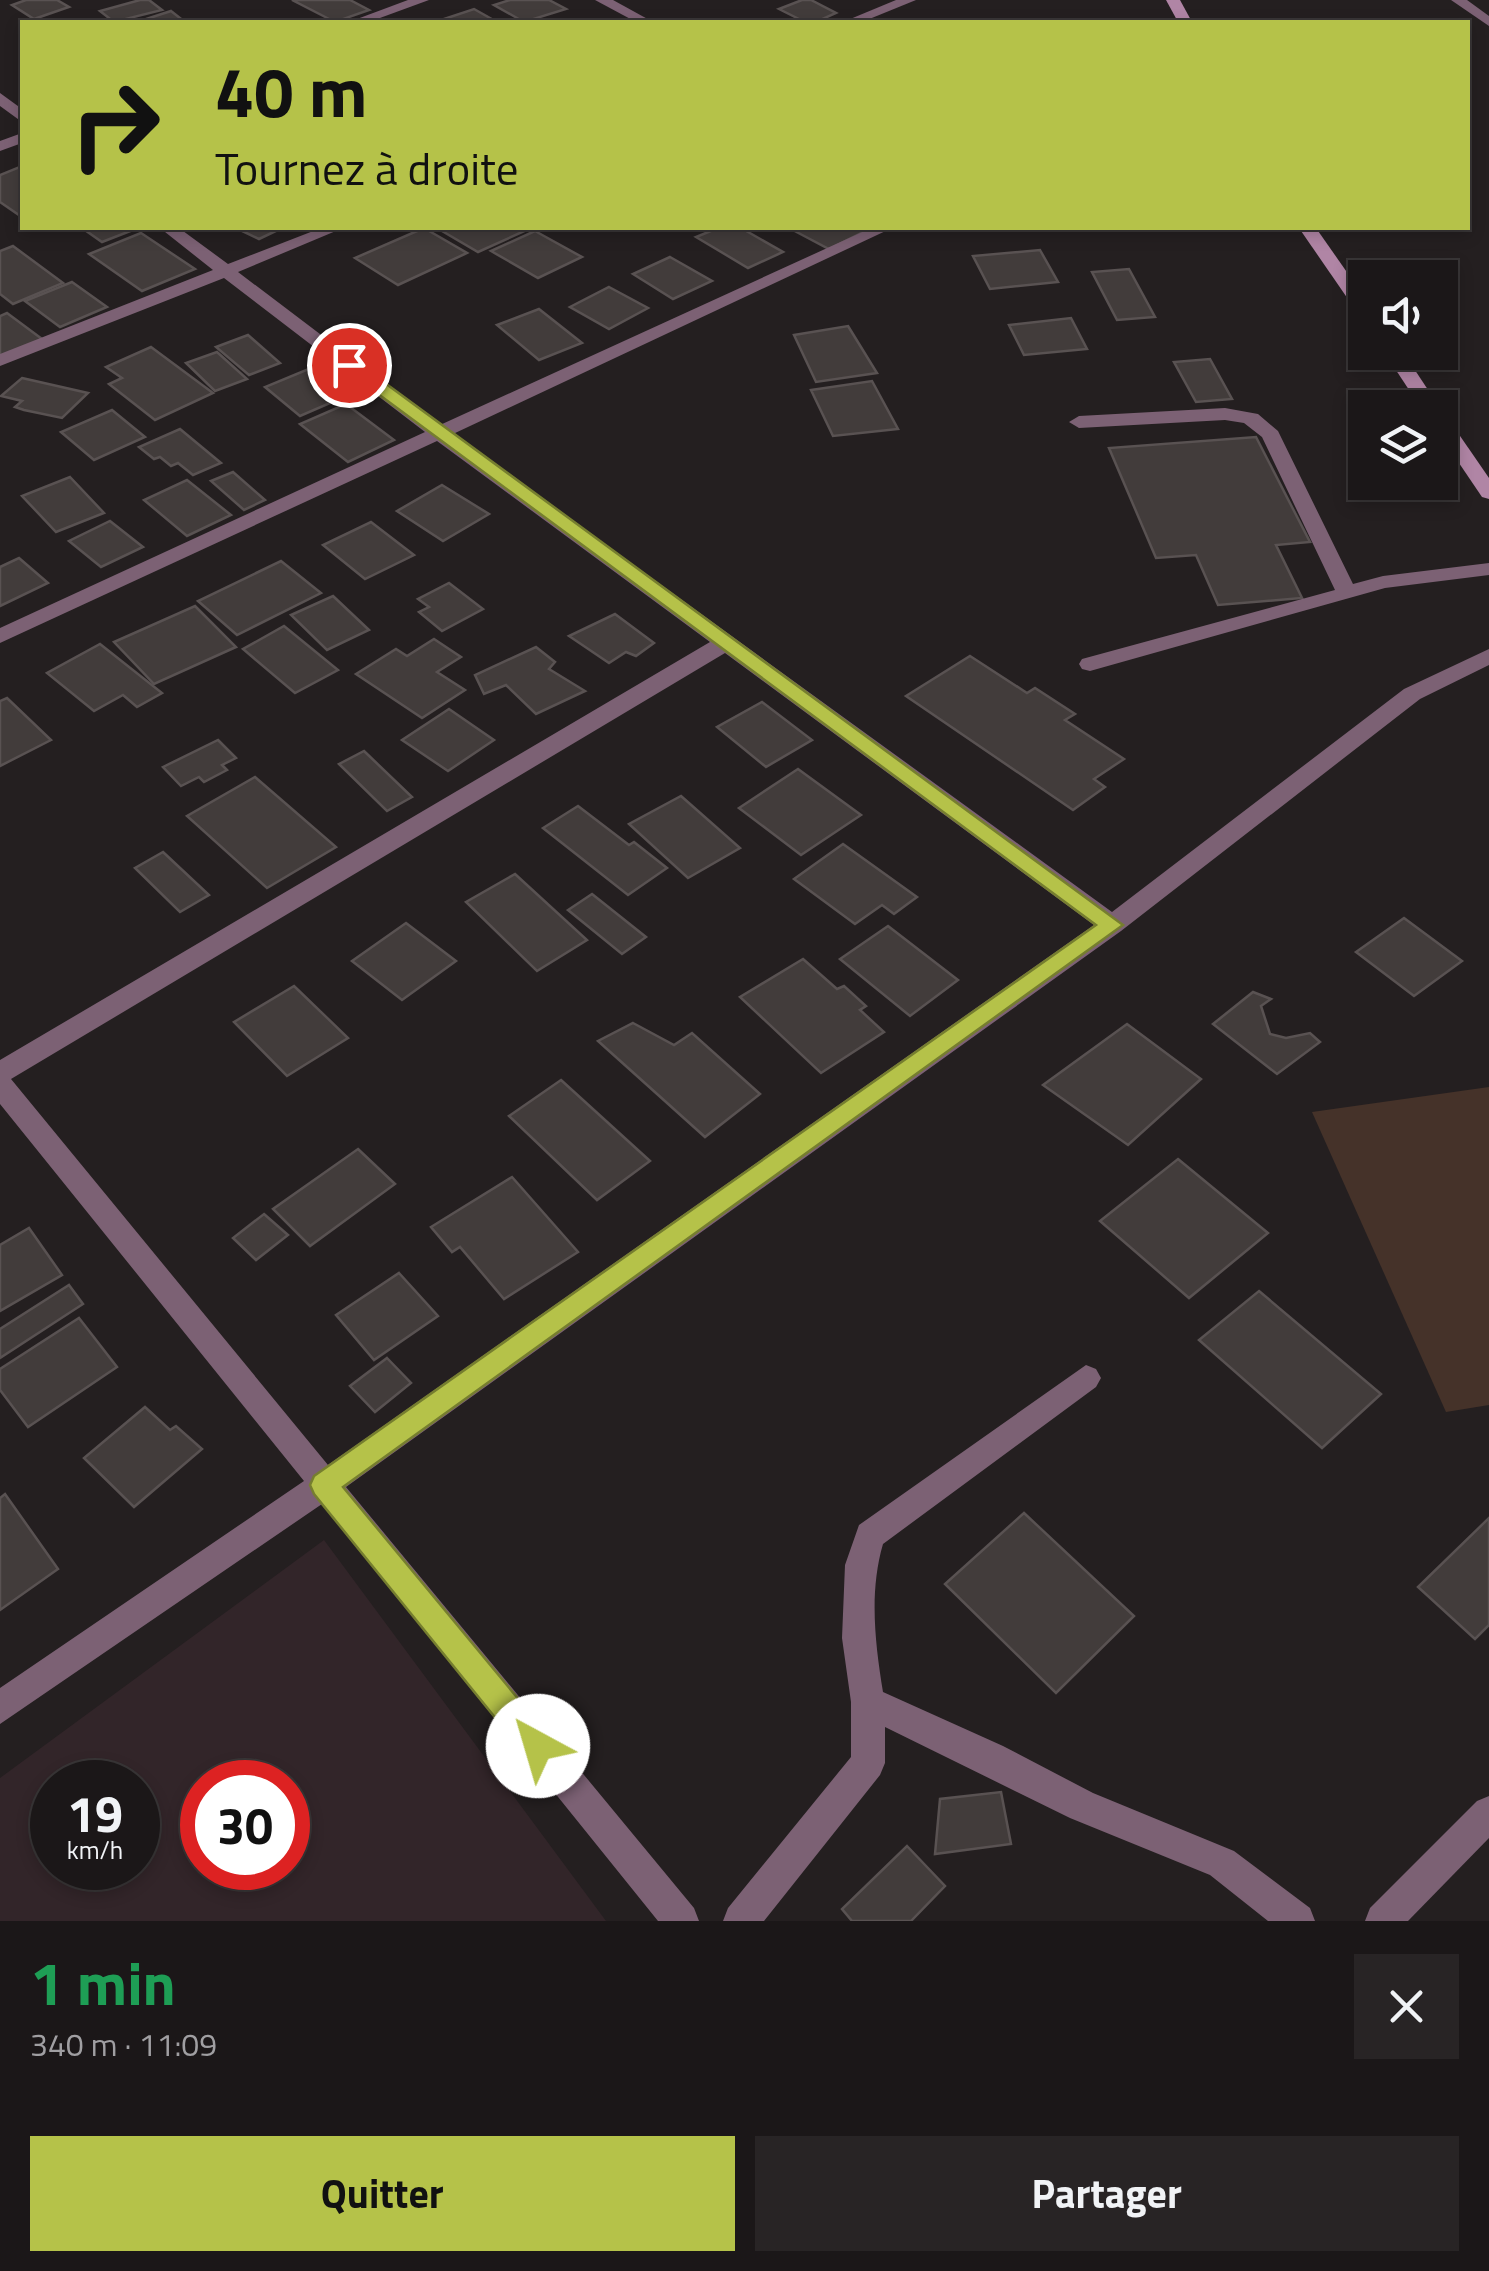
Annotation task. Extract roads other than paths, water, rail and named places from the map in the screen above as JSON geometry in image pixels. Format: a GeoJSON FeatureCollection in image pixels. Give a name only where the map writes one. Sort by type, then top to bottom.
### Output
{"type":"FeatureCollection","features":[{"type":"Feature","properties":{"kind":"street"},"geometry":{"type":"LineString","coordinates":[[362,20],[422,0]]}},
{"type":"Feature","properties":{"kind":"street"},"geometry":{"type":"LineString","coordinates":[[602,0],[642,20]]}},
{"type":"Feature","properties":{"kind":"street"},"geometry":{"type":"LineString","coordinates":[[855,20],[908,0]]}},
{"type":"Feature","properties":{"kind":"street"},"geometry":{"type":"LineString","coordinates":[[1458,0],[1489,22]]}},
{"type":"Feature","properties":{"kind":"street"},"geometry":{"type":"LineString","coordinates":[[0,98],[20,115]]}},
{"type":"Feature","properties":{"kind":"street"},"geometry":{"type":"LineString","coordinates":[[172,230],[440,435],[1112,925]]}},
{"type":"Feature","properties":{"kind":"street"},"geometry":{"type":"LineString","coordinates":[[0,360],[330,230]]}},
{"type":"Feature","properties":{"kind":"street"},"geometry":{"type":"LineString","coordinates":[[0,636],[880,230]]}},
{"type":"Feature","properties":{"kind":"street"},"geometry":{"type":"LineString","coordinates":[[1309,230],[1348,286]]}},
{"type":"Feature","properties":{"kind":"street"},"geometry":{"type":"LineString","coordinates":[[1079,422],[1225,414],[1248,415],[1261,423],[1271,436],[1347,593]]}},
{"type":"Feature","properties":{"kind":"street"},"geometry":{"type":"LineString","coordinates":[[1458,447],[1489,493]]}},
{"type":"Feature","properties":{"kind":"street"},"geometry":{"type":"LineString","coordinates":[[1090,664],[1383,582],[1489,569]]}},
{"type":"Feature","properties":{"kind":"street"},"geometry":{"type":"LineString","coordinates":[[0,1073],[726,642]]}},
{"type":"Feature","properties":{"kind":"street"},"geometry":{"type":"LineString","coordinates":[[0,1708],[324,1485],[1112,925],[1412,694],[1489,656]]}},
{"type":"Feature","properties":{"kind":"street"},"geometry":{"type":"LineString","coordinates":[[0,1085],[680,1921]]}},
{"type":"Feature","properties":{"kind":"street"},"geometry":{"type":"LineString","coordinates":[[741,1921],[868,1763],[868,1702],[858,1638],[862,1565],[870,1535],[1086,1378]]}},
{"type":"Feature","properties":{"kind":"street"},"geometry":{"type":"LineString","coordinates":[[868,1702],[992,1758],[1082,1806],[1222,1863],[1296,1921]]}},
{"type":"Feature","properties":{"kind":"street"},"geometry":{"type":"LineString","coordinates":[[1382,1921],[1489,1814]]}}]}
